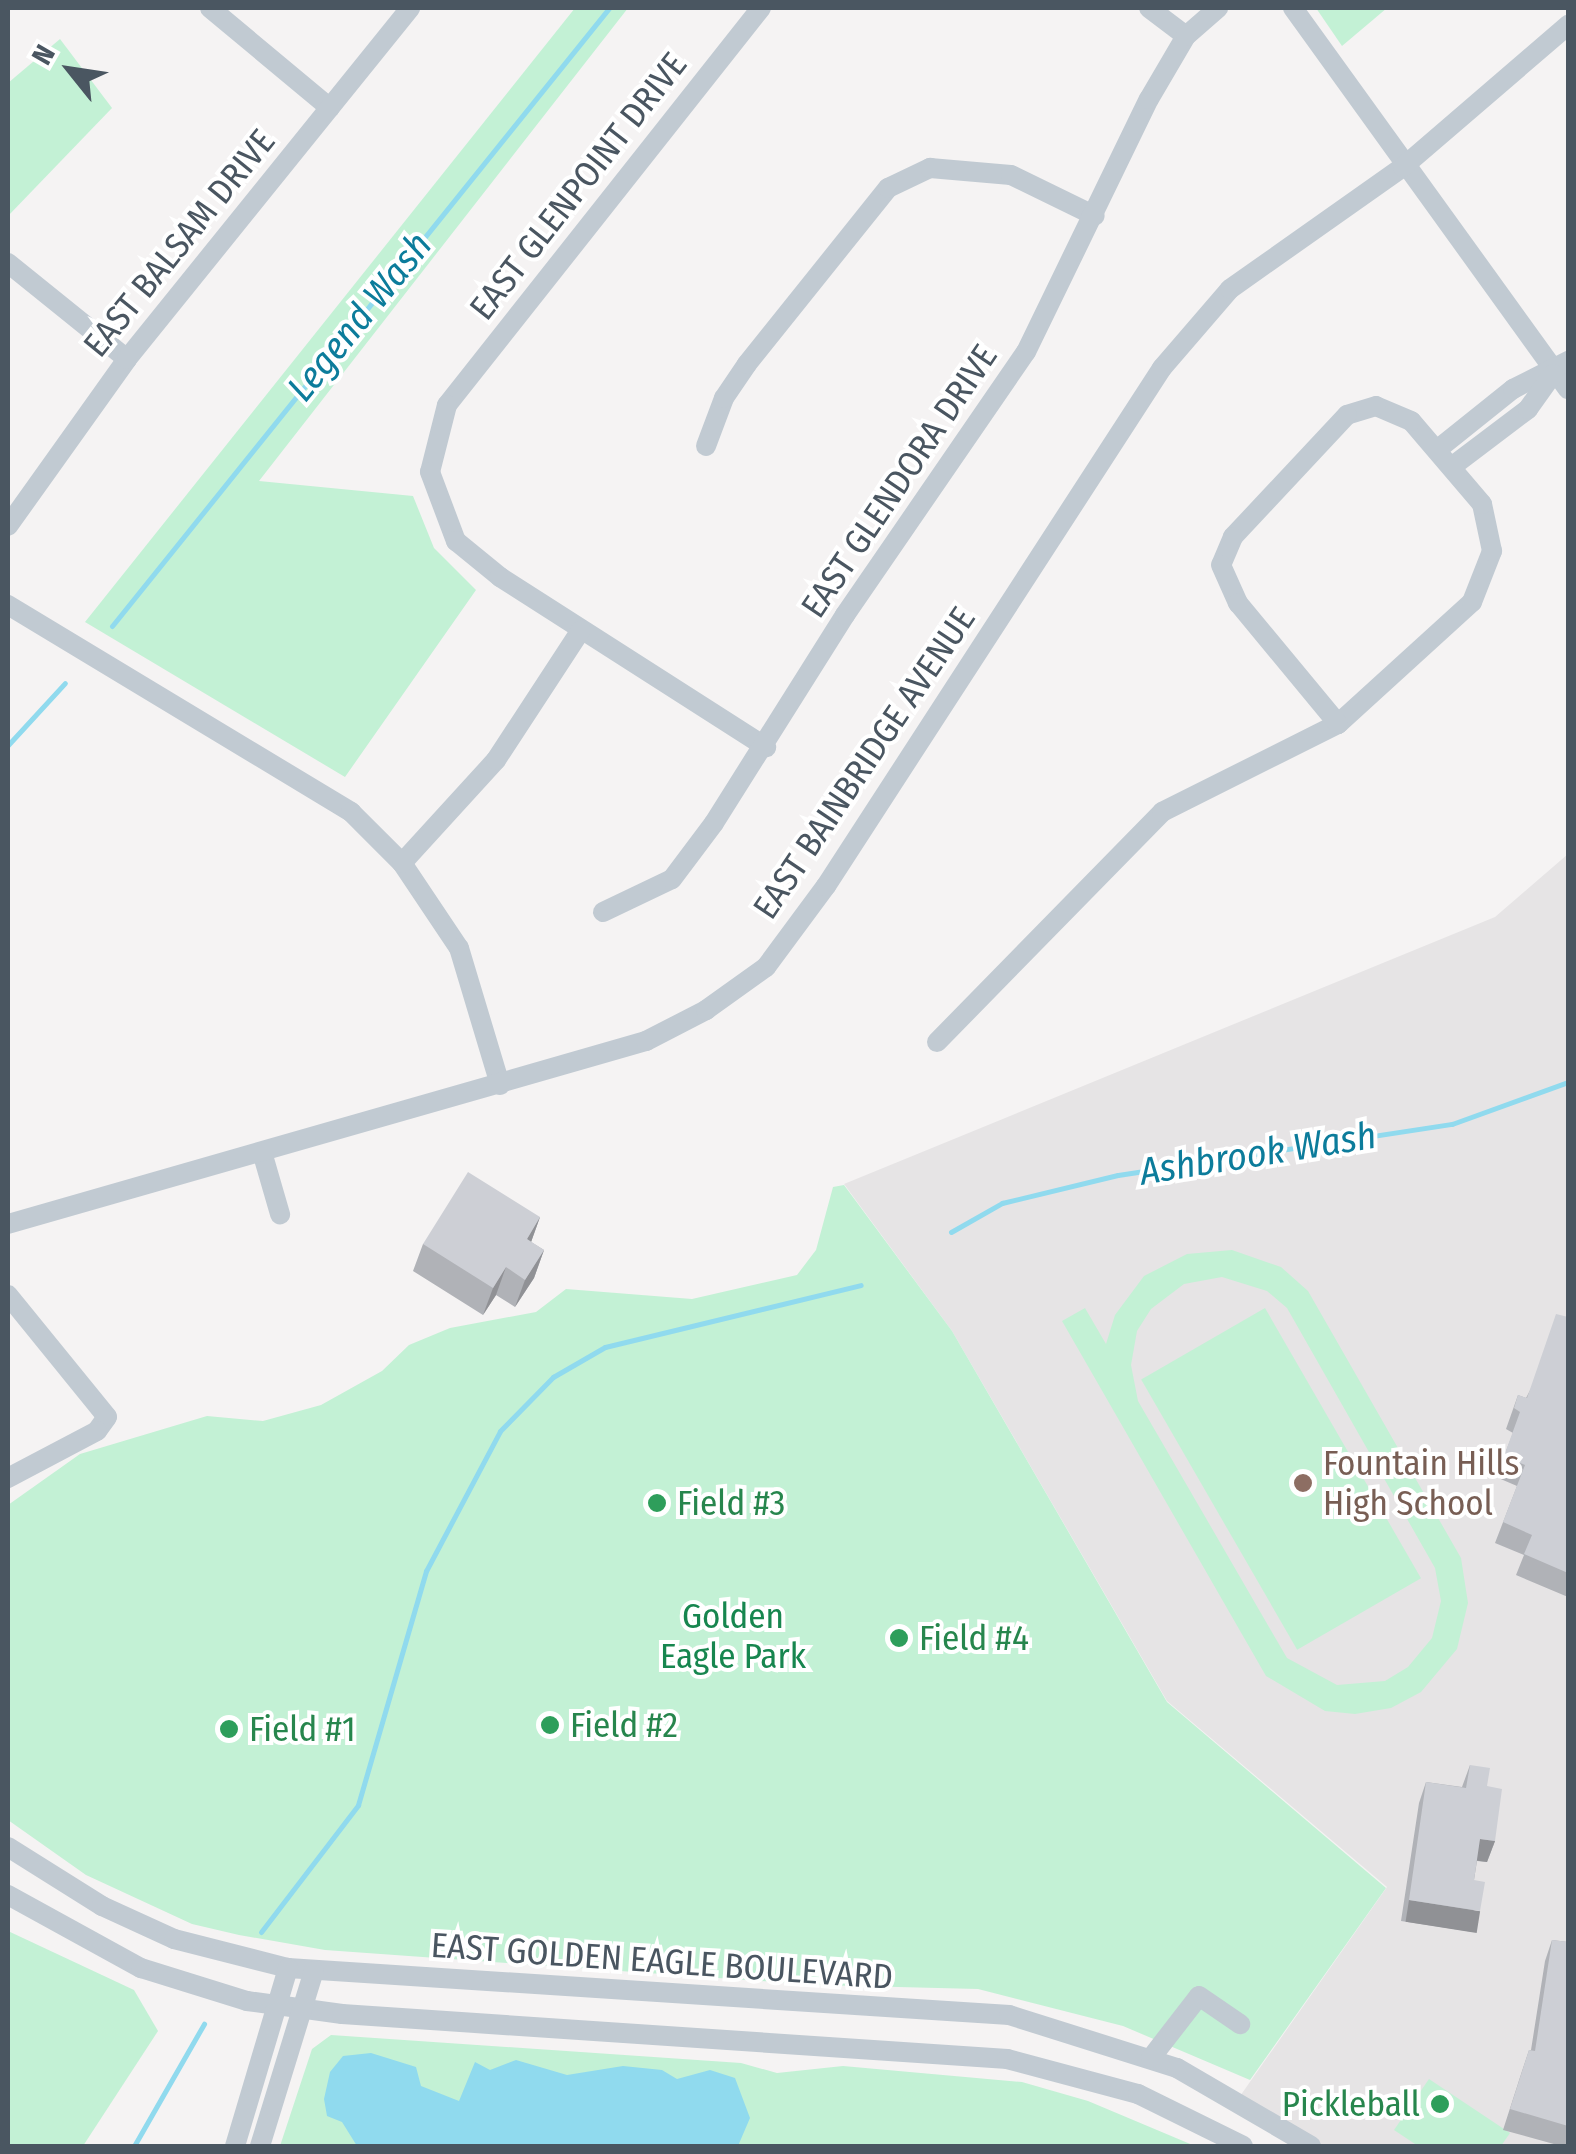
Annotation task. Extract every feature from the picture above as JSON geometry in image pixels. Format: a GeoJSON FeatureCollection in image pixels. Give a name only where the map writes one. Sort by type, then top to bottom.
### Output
{"type":"FeatureCollection","features":[{"type":"Feature","properties":{"kind":"street"},"geometry":{"type":"LineString","coordinates":[[210,8],[330,108]]}},
{"type":"Feature","properties":{"kind":"street","name":"EAST BALSAM DRIVE"},"geometry":{"type":"LineString","coordinates":[[8,526],[126,359],[410,8]]}},
{"type":"Feature","properties":{"kind":"street","name":"EAST GLENPOINT DRIVE"},"geometry":{"type":"LineString","coordinates":[[580,630],[456,541],[430,472],[447,405],[762,8]]}},
{"type":"Feature","properties":{"kind":"street"},"geometry":{"type":"LineString","coordinates":[[1149,8],[1186,36],[1218,8]]}},
{"type":"Feature","properties":{"kind":"street"},"geometry":{"type":"LineString","coordinates":[[1294,8],[1403,167],[1564,374]]}},
{"type":"Feature","properties":{"kind":"street","name":"EAST BAINBRIDGE AVENUE"},"geometry":{"type":"LineString","coordinates":[[8,1224],[646,1041],[706,1010],[766,967],[837,869],[1162,368],[1230,289],[1403,167],[1568,25]]}},
{"type":"Feature","properties":{"kind":"street","name":"EAST GLENDORA DRIVE"},"geometry":{"type":"LineString","coordinates":[[603,912],[672,879],[766,747],[845,614],[1026,352],[1186,36]]}},
{"type":"Feature","properties":{"kind":"street"},"geometry":{"type":"LineString","coordinates":[[706,446],[724,398],[747,364],[888,188],[930,168],[1011,174],[1095,216]]}},
{"type":"Feature","properties":{"kind":"street"},"geometry":{"type":"LineString","coordinates":[[8,263],[126,359]]}},
{"type":"Feature","properties":{"kind":"street"},"geometry":{"type":"LineString","coordinates":[[1438,449],[1513,389],[1564,374]]}},
{"type":"Feature","properties":{"kind":"street"},"geometry":{"type":"LineString","coordinates":[[1454,465],[1528,409],[1564,374]]}},
{"type":"Feature","properties":{"kind":"street"},"geometry":{"type":"LineString","coordinates":[[937,1042],[1162,812],[1338,724],[1449,626],[1488,576],[1490,526],[1454,465],[1401,413],[1362,407],[1225,551],[1226,584],[1238,603],[1338,724]]}},
{"type":"Feature","properties":{"kind":"street"},"geometry":{"type":"LineString","coordinates":[[8,605],[322,788],[402,863],[459,948],[500,1085]]}},
{"type":"Feature","properties":{"kind":"street"},"geometry":{"type":"LineString","coordinates":[[402,863],[496,760],[580,630],[766,747]]}},
{"type":"Feature","properties":{"kind":"street"},"geometry":{"type":"LineString","coordinates":[[262,1152],[280,1214]]}},
{"type":"Feature","properties":{"kind":"street"},"geometry":{"type":"LineString","coordinates":[[8,1295],[107,1417],[98,1431],[8,1478]]}},
{"type":"Feature","properties":{"kind":"street","name":"EAST GOLDEN EAGLE BOULEVARD"},"geometry":{"type":"LineString","coordinates":[[8,1847],[102,1906],[174,1939],[288,1968],[1009,2016],[1151,2058],[1238,2099],[1311,2146]]}},
{"type":"Feature","properties":{"kind":"street","name":"EAST GOLDEN EAGLE BOULEVARD"},"geometry":{"type":"LineString","coordinates":[[8,1896],[141,1968],[280,2005],[1007,2058],[1138,2094],[1243,2146]]}},
{"type":"Feature","properties":{"kind":"street"},"geometry":{"type":"LineString","coordinates":[[235,2146],[288,1968]]}},
{"type":"Feature","properties":{"kind":"street"},"geometry":{"type":"LineString","coordinates":[[260,2146],[314,1970]]}},
{"type":"Feature","properties":{"kind":"street"},"geometry":{"type":"LineString","coordinates":[[1151,2058],[1199,1996],[1240,2024]]}},
{"type":"Feature","properties":{"kind":"shaded area","name":"Fountain Hills High School"},"geometry":{"type":"Polygon","coordinates":[[[1568,854],[1568,2146],[1311,2146],[1238,2099],[1387,1887],[1167,1701],[952,1331],[844,1184],[1495,917],[1568,854]]]}},
{"type":"Feature","properties":{"kind":"green space"},"geometry":{"type":"Polygon","coordinates":[[[575,8],[628,8],[259,481],[413,496],[434,548],[476,590],[345,777],[85,622],[575,8]]]}},
{"type":"Feature","properties":{"kind":"green space"},"geometry":{"type":"Polygon","coordinates":[[[1316,8],[1387,8],[1342,46],[1316,8]]]}},
{"type":"Feature","properties":{"kind":"green space"},"geometry":{"type":"Polygon","coordinates":[[[60,39],[112,108],[8,216],[8,83],[60,39]]]}},
{"type":"Feature","properties":{"kind":"green space","name":"Golden Eagle Park"},"geometry":{"type":"Polygon","coordinates":[[[844,1185],[952,1331],[1167,1702],[1386,1888],[1250,2080],[1123,2026],[978,1989],[818,1985],[325,1950],[239,1935],[192,1924],[86,1875],[8,1820],[8,1505],[80,1454],[207,1416],[263,1421],[321,1405],[382,1371],[409,1345],[450,1328],[536,1312],[566,1289],[692,1299],[797,1275],[816,1250],[833,1187],[844,1185]]]}},
{"type":"Feature","properties":{"kind":"green space"},"geometry":{"type":"Polygon","coordinates":[[[1232,1250],[1281,1267],[1308,1291],[1461,1558],[1468,1603],[1457,1649],[1421,1692],[1391,1708],[1355,1714],[1325,1711],[1266,1676],[1062,1321],[1085,1308],[1106,1344],[1115,1315],[1144,1276],[1187,1254],[1232,1250]],[[1222,1277],[1184,1284],[1151,1309],[1137,1331],[1131,1365],[1138,1401],[1287,1658],[1337,1685],[1385,1681],[1408,1667],[1432,1638],[1441,1601],[1435,1568],[1287,1308],[1267,1291],[1222,1277]]]}},
{"type":"Feature","properties":{"kind":"green space"},"geometry":{"type":"Polygon","coordinates":[[[1265,1308],[1421,1578],[1297,1650],[1141,1380],[1265,1308]]]}},
{"type":"Feature","properties":{"kind":"green space"},"geometry":{"type":"Polygon","coordinates":[[[8,1931],[134,1990],[158,2031],[83,2146],[8,2146],[8,1931]]]}},
{"type":"Feature","properties":{"kind":"green space"},"geometry":{"type":"Polygon","coordinates":[[[331,2035],[741,2063],[777,2073],[843,2066],[1022,2082],[1088,2101],[1195,2146],[280,2146],[312,2049],[331,2035]]]}},
{"type":"Feature","properties":{"kind":"green space","name":"Pickleball"},"geometry":{"type":"Polygon","coordinates":[[[1429,2079],[1510,2133],[1501,2146],[1418,2146],[1394,2130],[1429,2079]]]}},
{"type":"Feature","properties":{"kind":"water"},"geometry":{"type":"Polygon","coordinates":[[[371,2053],[416,2067],[421,2086],[459,2101],[475,2062],[490,2070],[516,2060],[567,2075],[623,2066],[662,2070],[677,2079],[710,2070],[735,2078],[750,2118],[738,2146],[357,2146],[342,2122],[327,2116],[324,2099],[330,2072],[343,2056],[371,2053]]]}},
{"type":"Feature","properties":{"kind":"building"},"geometry":{"type":"Polygon","coordinates":[[[468,1172],[540,1217],[527,1239],[544,1250],[525,1280],[506,1267],[493,1288],[423,1244],[468,1172]]]}},
{"type":"Feature","properties":{"kind":"building"},"geometry":{"type":"Polygon","coordinates":[[[1556,1314],[1568,1317],[1568,1573],[1524,1554],[1532,1535],[1503,1522],[1525,1465],[1504,1456],[1520,1412],[1514,1408],[1518,1395],[1527,1398],[1556,1314]]]}},
{"type":"Feature","properties":{"kind":"building"},"geometry":{"type":"Polygon","coordinates":[[[1470,1765],[1490,1768],[1487,1786],[1502,1789],[1495,1841],[1480,1839],[1474,1880],[1485,1882],[1480,1911],[1409,1900],[1426,1782],[1466,1788],[1470,1765]]]}},
{"type":"Feature","properties":{"kind":"building"},"geometry":{"type":"Polygon","coordinates":[[[1552,1940],[1568,1942],[1568,2126],[1510,2109],[1529,2050],[1535,2051],[1552,1940]]]}},
{"type":"Feature","properties":{"kind":"waterway","name":"Legend Wash"},"geometry":{"type":"LineString","coordinates":[[112,626],[609,8]]}},
{"type":"Feature","properties":{"kind":"waterway","name":"Legend Wash"},"geometry":{"type":"LineString","coordinates":[[8,745],[65,683]]}},
{"type":"Feature","properties":{"kind":"waterway","name":"Ashbrook Wash"},"geometry":{"type":"LineString","coordinates":[[951,1232],[1002,1203],[1118,1175],[1452,1124],[1568,1082]]}},
{"type":"Feature","properties":{"kind":"waterway"},"geometry":{"type":"LineString","coordinates":[[261,1932],[358,1805],[426,1571],[500,1431],[553,1377],[605,1347],[861,1285]]}},
{"type":"Feature","properties":{"kind":"waterway"},"geometry":{"type":"LineString","coordinates":[[134,2146],[204,2024]]}},
{"type":"Feature","properties":{"kind":"place","name":"Fountain Hills High School"},"geometry":{"type":"Point","coordinates":[1303,1483]}},
{"type":"Feature","properties":{"kind":"place","name":"Field #3"},"geometry":{"type":"Point","coordinates":[657,1503]}},
{"type":"Feature","properties":{"kind":"place","name":"Field #4"},"geometry":{"type":"Point","coordinates":[899,1638]}},
{"type":"Feature","properties":{"kind":"place","name":"Field #2"},"geometry":{"type":"Point","coordinates":[550,1725]}},
{"type":"Feature","properties":{"kind":"place","name":"Field #1"},"geometry":{"type":"Point","coordinates":[229,1729]}},
{"type":"Feature","properties":{"kind":"place","name":"Pickleball"},"geometry":{"type":"Point","coordinates":[1440,2104]}}]}
